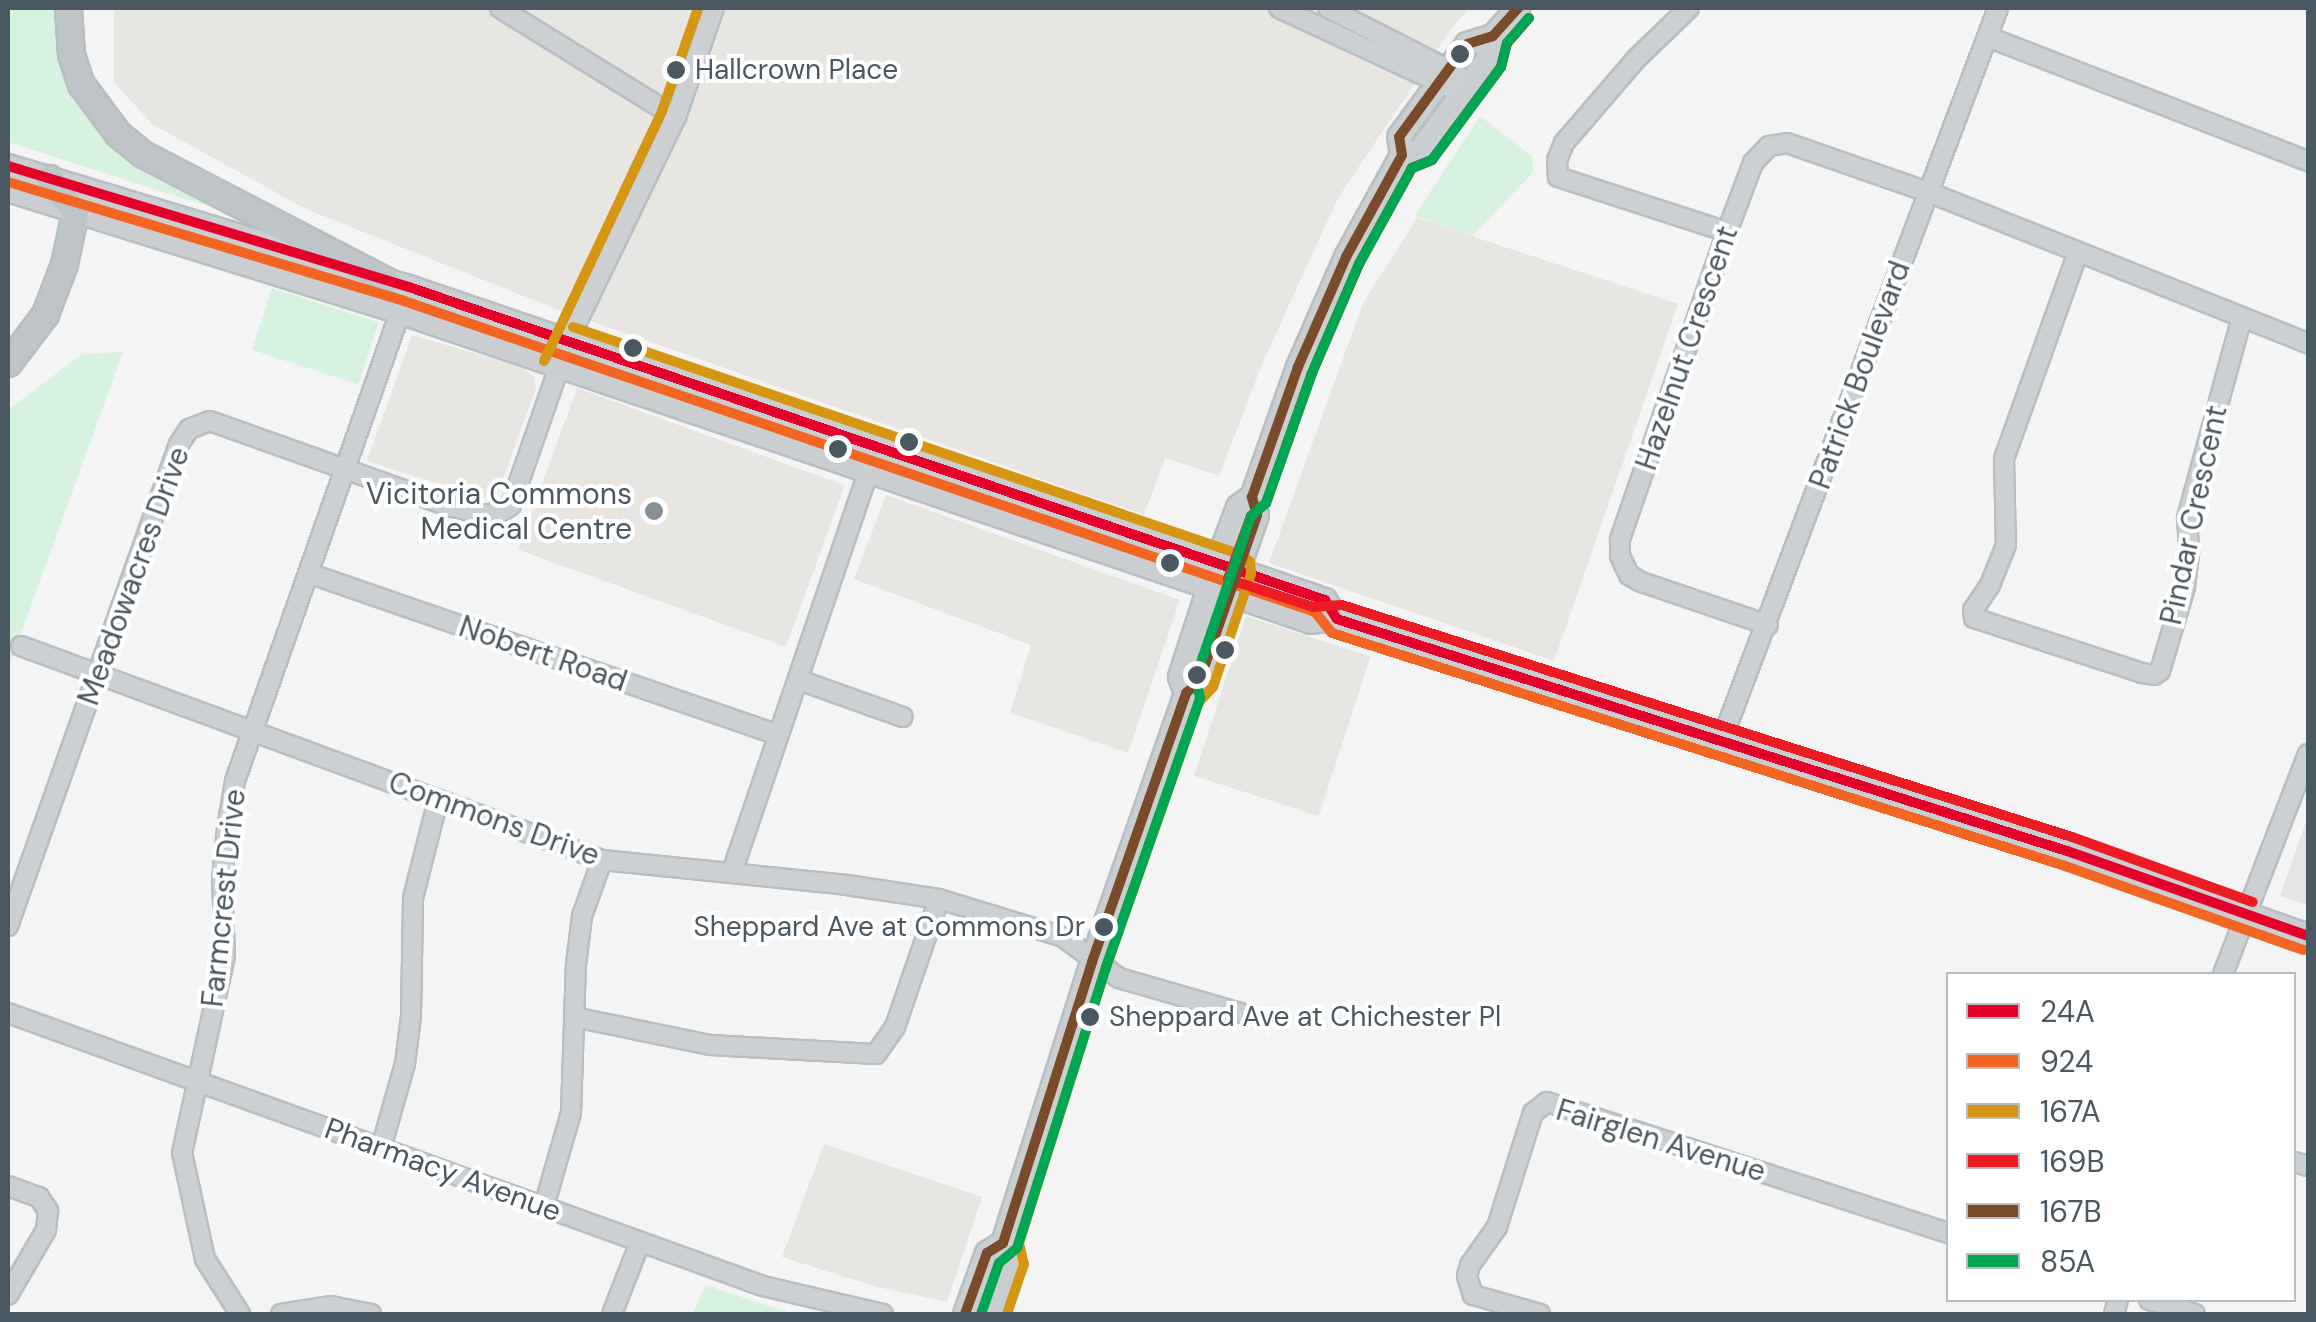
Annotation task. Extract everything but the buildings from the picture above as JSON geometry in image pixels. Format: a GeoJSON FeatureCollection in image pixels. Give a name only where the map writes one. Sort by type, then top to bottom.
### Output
{"type":"FeatureCollection","features":[{"type":"Feature","properties":{"kind":"highway"},"geometry":{"type":"LineString","coordinates":[[68,8],[71,54],[80,84],[118,134],[143,154],[386,280]]}},
{"type":"Feature","properties":{"kind":"highway"},"geometry":{"type":"LineString","coordinates":[[8,364],[45,314],[64,264],[75,212],[49,178]]}},
{"type":"Feature","properties":{"kind":"main road"},"geometry":{"type":"LineString","coordinates":[[1402,155],[1420,151],[1488,59],[1493,36],[1518,8]]}},
{"type":"Feature","properties":{"kind":"main road"},"geometry":{"type":"LineString","coordinates":[[991,1314],[1009,1262],[1003,1243],[1092,962],[1186,693],[1180,677],[1227,566],[1257,515],[1252,497],[1308,344],[1346,257],[1402,155],[1400,137],[1467,44],[1493,36]]}},
{"type":"Feature","properties":{"kind":"main road"},"geometry":{"type":"LineString","coordinates":[[8,166],[386,280],[568,342],[1218,591],[1311,622],[1337,619],[2068,851],[2308,936]]}},
{"type":"Feature","properties":{"kind":"main road"},"geometry":{"type":"LineString","coordinates":[[8,190],[400,312],[558,367],[1227,566],[1325,600],[1337,619]]}},
{"type":"Feature","properties":{"kind":"main road"},"geometry":{"type":"LineString","coordinates":[[965,1314],[987,1253],[1003,1243]]}},
{"type":"Feature","properties":{"kind":"street"},"geometry":{"type":"LineString","coordinates":[[500,8],[676,117]]}},
{"type":"Feature","properties":{"kind":"street","name":"Meadowacres Drive"},"geometry":{"type":"LineString","coordinates":[[8,926],[179,444],[190,429],[210,421],[484,515],[502,512],[511,505],[568,342],[676,117],[714,8]]}},
{"type":"Feature","properties":{"kind":"street"},"geometry":{"type":"LineString","coordinates":[[1278,8],[1466,87]]}},
{"type":"Feature","properties":{"kind":"street"},"geometry":{"type":"LineString","coordinates":[[1328,8],[1441,76]]}},
{"type":"Feature","properties":{"kind":"street"},"geometry":{"type":"LineString","coordinates":[[1689,8],[1637,58],[1564,142],[1557,160],[1558,177],[1726,232]]}},
{"type":"Feature","properties":{"kind":"street","name":"Patrick Boulevard"},"geometry":{"type":"LineString","coordinates":[[1721,742],[1998,8]]}},
{"type":"Feature","properties":{"kind":"street"},"geometry":{"type":"LineString","coordinates":[[1988,36],[2308,161]]}},
{"type":"Feature","properties":{"kind":"street","name":"Hazelnut Crescent"},"geometry":{"type":"LineString","coordinates":[[1768,625],[1640,581],[1628,574],[1620,556],[1620,538],[1726,232],[1760,151],[1778,144],[1802,148],[1928,192],[2308,342]]}},
{"type":"Feature","properties":{"kind":"street","name":"Pindar Crescent"},"geometry":{"type":"LineString","coordinates":[[2078,252],[2004,459],[2006,545],[1990,585],[1972,610],[1974,618],[2142,673],[2154,675],[2160,670],[2185,587],[2190,552],[2186,518],[2242,317]]}},
{"type":"Feature","properties":{"kind":"street","name":"Farmcrest Drive"},"geometry":{"type":"LineString","coordinates":[[240,1314],[210,1270],[197,1234],[182,1153],[225,956],[222,879],[227,828],[235,781],[252,730],[400,312]]}},
{"type":"Feature","properties":{"kind":"street"},"geometry":{"type":"LineString","coordinates":[[732,872],[872,461]]}},
{"type":"Feature","properties":{"kind":"street","name":"Nobert Road"},"geometry":{"type":"LineString","coordinates":[[308,573],[778,735]]}},
{"type":"Feature","properties":{"kind":"street","name":"Commons Drive"},"geometry":{"type":"LineString","coordinates":[[21,646],[602,860],[732,872],[938,899],[1075,942],[1092,962],[1120,978],[1240,1013]]}},
{"type":"Feature","properties":{"kind":"street"},"geometry":{"type":"LineString","coordinates":[[799,680],[903,716]]}},
{"type":"Feature","properties":{"kind":"street"},"geometry":{"type":"LineString","coordinates":[[2224,972],[2308,754]]}},
{"type":"Feature","properties":{"kind":"street"},"geometry":{"type":"LineString","coordinates":[[381,1148],[405,1064],[411,1016],[412,898],[438,800]]}},
{"type":"Feature","properties":{"kind":"street"},"geometry":{"type":"LineString","coordinates":[[544,1206],[571,1113],[582,916],[602,860]]}},
{"type":"Feature","properties":{"kind":"street"},"geometry":{"type":"LineString","coordinates":[[574,1017],[710,1045],[876,1054],[894,1027],[938,899]]}},
{"type":"Feature","properties":{"kind":"street","name":"Pharmacy Avenue"},"geometry":{"type":"LineString","coordinates":[[8,1012],[763,1286],[882,1314]]}},
{"type":"Feature","properties":{"kind":"street","name":"Fairglen Avenue"},"geometry":{"type":"LineString","coordinates":[[1540,1314],[1469,1292],[1470,1264],[1491,1240],[1533,1113],[1547,1102],[1946,1233]]}},
{"type":"Feature","properties":{"kind":"street"},"geometry":{"type":"LineString","coordinates":[[8,1186],[39,1197],[48,1211],[46,1230],[8,1295]]}},
{"type":"Feature","properties":{"kind":"street"},"geometry":{"type":"LineString","coordinates":[[612,1314],[640,1242]]}},
{"type":"Feature","properties":{"kind":"street"},"geometry":{"type":"LineString","coordinates":[[2155,1302],[2194,1314]]}},
{"type":"Feature","properties":{"kind":"street"},"geometry":{"type":"LineString","coordinates":[[281,1314],[331,1306],[371,1314]]}},
{"type":"Feature","properties":{"kind":"shaded area"},"geometry":{"type":"Polygon","coordinates":[[[114,8],[1470,8],[1451,29],[1338,198],[1263,362],[1219,476],[1165,458],[1144,515],[556,309],[306,209],[152,124],[114,82],[114,8]]]}},
{"type":"Feature","properties":{"kind":"shaded area"},"geometry":{"type":"Polygon","coordinates":[[[1417,218],[1678,304],[1554,661],[1269,563],[1363,303],[1417,218]]]}},
{"type":"Feature","properties":{"kind":"shaded area"},"geometry":{"type":"Polygon","coordinates":[[[412,335],[520,366],[534,376],[536,388],[497,495],[484,498],[367,461],[412,335]]]}},
{"type":"Feature","properties":{"kind":"shaded area"},"geometry":{"type":"Polygon","coordinates":[[[577,388],[845,485],[786,647],[518,550],[577,388]]]}},
{"type":"Feature","properties":{"kind":"shaded area"},"geometry":{"type":"Polygon","coordinates":[[[886,495],[1180,600],[1128,753],[1010,713],[1031,645],[854,579],[886,495]]]}},
{"type":"Feature","properties":{"kind":"shaded area"},"geometry":{"type":"Polygon","coordinates":[[[1246,616],[1371,656],[1319,816],[1194,776],[1246,616]]]}},
{"type":"Feature","properties":{"kind":"shaded area"},"geometry":{"type":"Polygon","coordinates":[[[2308,816],[2308,905],[2280,896],[2308,816]]]}},
{"type":"Feature","properties":{"kind":"shaded area"},"geometry":{"type":"Polygon","coordinates":[[[824,1144],[982,1197],[947,1302],[873,1286],[782,1257],[824,1144]]]}},
{"type":"Feature","properties":{"kind":"green space"},"geometry":{"type":"Polygon","coordinates":[[[14,8],[61,8],[59,52],[87,114],[111,149],[253,221],[8,142],[8,17],[14,8]]]}},
{"type":"Feature","properties":{"kind":"green space"},"geometry":{"type":"Polygon","coordinates":[[[1480,116],[1532,156],[1533,173],[1472,236],[1414,216],[1480,116]]]}},
{"type":"Feature","properties":{"kind":"green space"},"geometry":{"type":"Polygon","coordinates":[[[272,288],[379,323],[358,384],[252,350],[272,288]]]}},
{"type":"Feature","properties":{"kind":"green space"},"geometry":{"type":"Polygon","coordinates":[[[123,352],[8,669],[8,410],[82,354],[123,352]]]}},
{"type":"Feature","properties":{"kind":"green space"},"geometry":{"type":"Polygon","coordinates":[[[705,1285],[760,1303],[794,1314],[693,1314],[705,1285]]]}},
{"type":"Feature","properties":{"kind":"transit line","name":"167A"},"geometry":{"type":"LineString","coordinates":[[544,361],[662,111],[698,8]]}},
{"type":"Feature","properties":{"kind":"transit line","name":"167B"},"geometry":{"type":"LineString","coordinates":[[965,1314],[987,1253],[1003,1243],[1092,962],[1186,693],[1199,682],[1257,515],[1252,497],[1298,367],[1346,257],[1402,155],[1399,137],[1467,44],[1493,36],[1518,8]]}},
{"type":"Feature","properties":{"kind":"transit line","name":"169B"},"geometry":{"type":"LineString","coordinates":[[1529,18],[1507,43],[1501,67],[1432,160],[1412,168],[1359,264],[1312,373],[1266,503],[1251,516],[1228,579],[1313,607],[1342,605],[2072,837],[2253,902]]}},
{"type":"Feature","properties":{"kind":"transit line","name":"85A"},"geometry":{"type":"LineString","coordinates":[[981,1314],[999,1263],[1017,1248],[1106,967],[1200,698],[1196,677],[1251,516],[1266,503],[1312,373],[1359,264],[1412,168],[1432,160],[1501,67],[1507,43],[1529,18]]}},
{"type":"Feature","properties":{"kind":"transit line","name":"24A"},"geometry":{"type":"LineString","coordinates":[[8,166],[409,287],[1325,600],[1337,619],[2067,851],[2308,936]]}},
{"type":"Feature","properties":{"kind":"transit line","name":"924"},"geometry":{"type":"LineString","coordinates":[[8,182],[404,301],[1315,612],[1332,633],[2062,865],[2303,950]]}},
{"type":"Feature","properties":{"kind":"transit line","name":"167A"},"geometry":{"type":"LineString","coordinates":[[573,327],[1242,555],[1250,562],[1251,574],[1213,687],[1199,702],[1106,967],[1019,1243],[1024,1264],[1007,1314]]}},
{"type":"Feature","properties":{"kind":"place","name":"Hallcrown Place"},"geometry":{"type":"Point","coordinates":[676,70]}},
{"type":"Feature","properties":{"kind":"place","name":"Vicitoria Commons Medical Centre"},"geometry":{"type":"Point","coordinates":[654,511]}},
{"type":"Feature","properties":{"kind":"place","name":"Sheppard Ave at Commons Dr"},"geometry":{"type":"Point","coordinates":[1104,927]}},
{"type":"Feature","properties":{"kind":"place","name":"Sheppard Ave at Chichester Pl"},"geometry":{"type":"Point","coordinates":[1090,1017]}}]}
